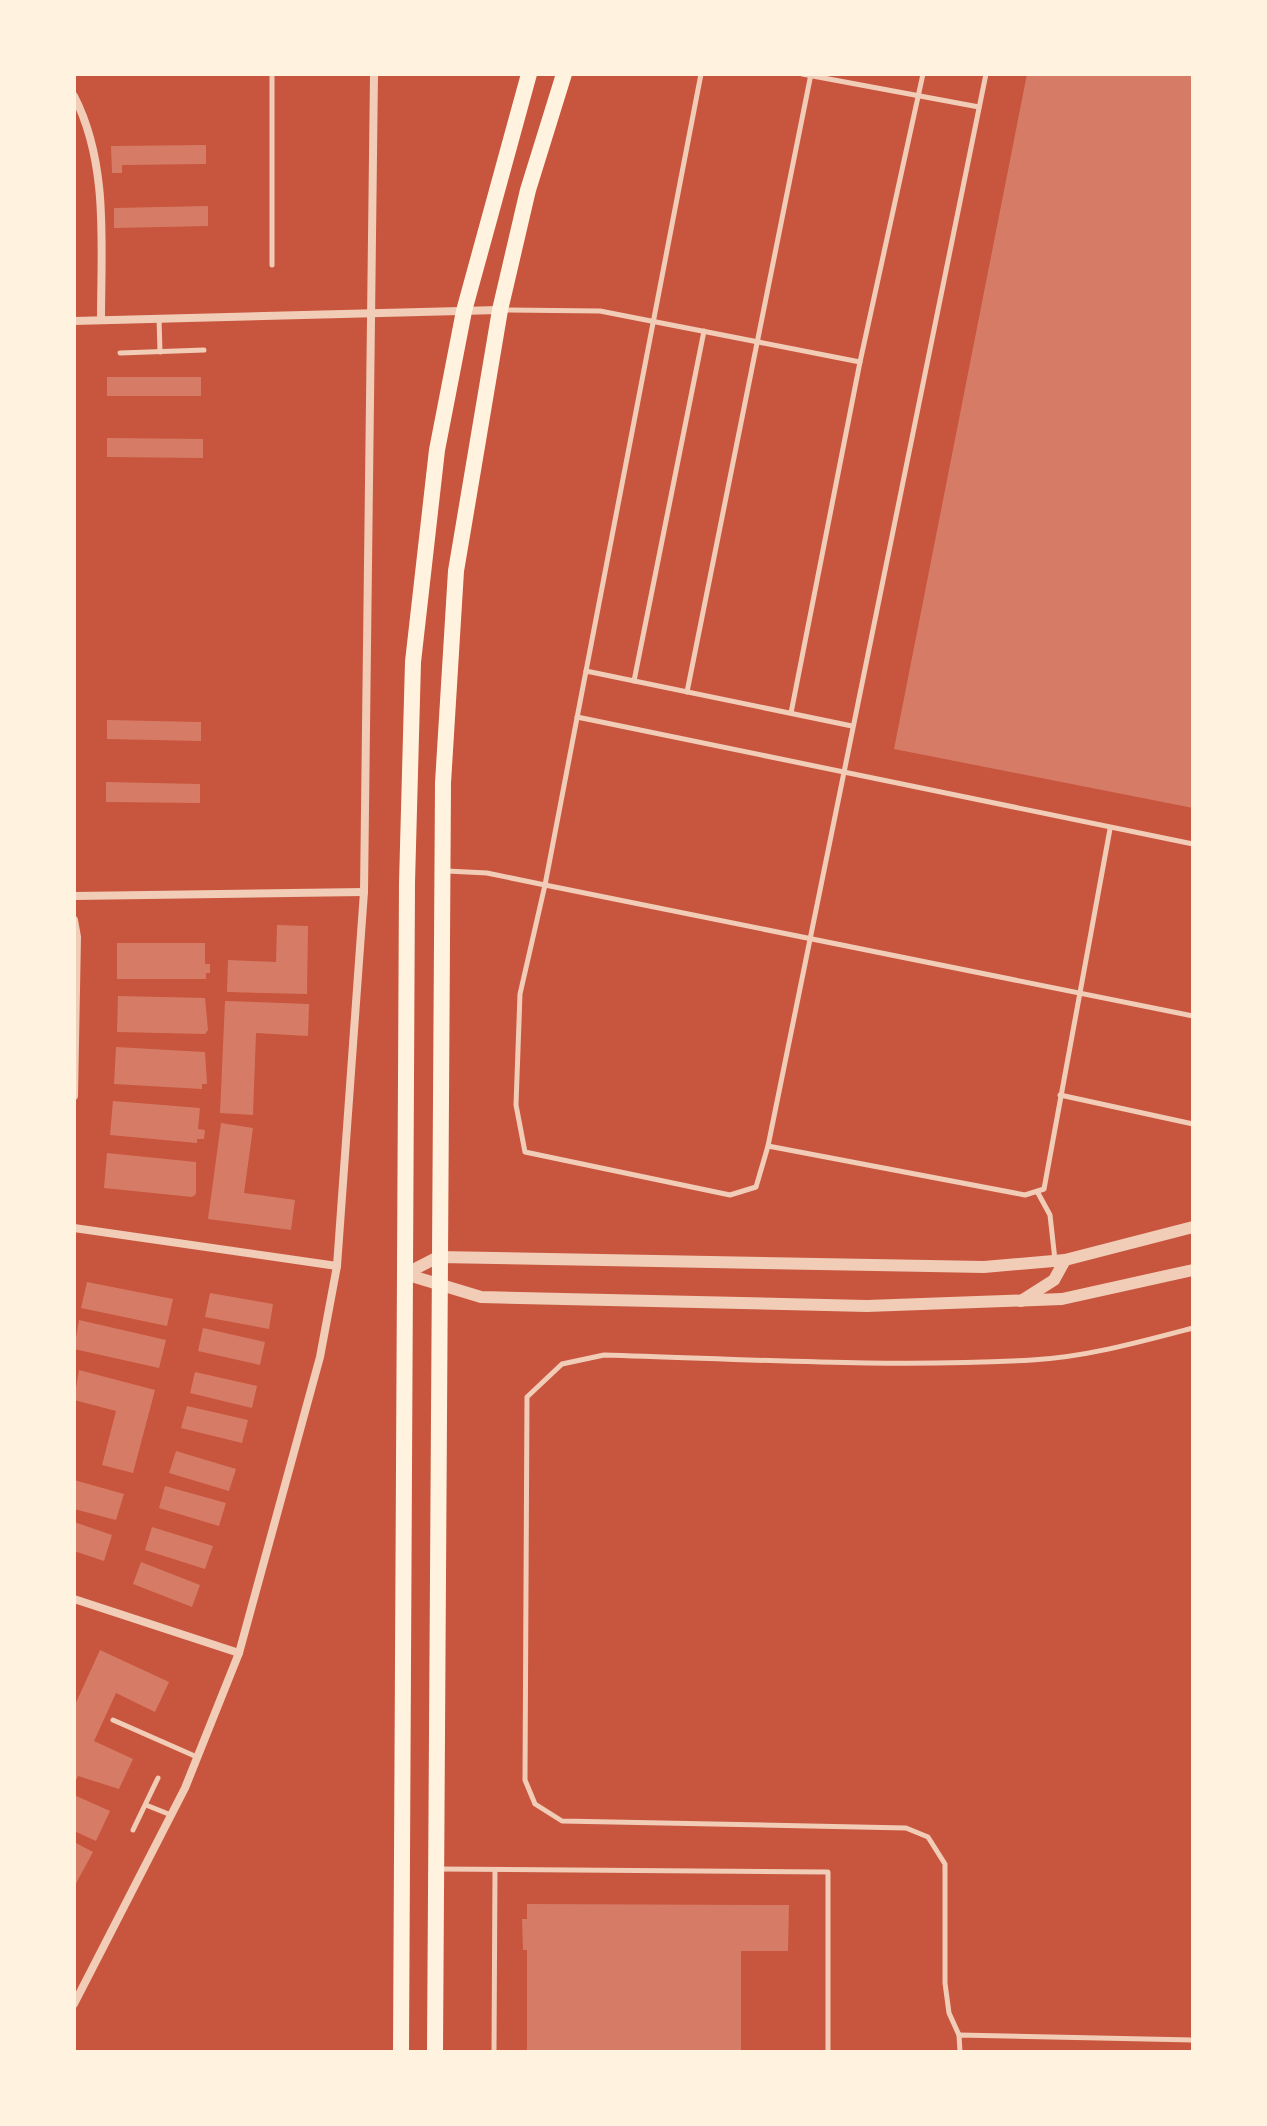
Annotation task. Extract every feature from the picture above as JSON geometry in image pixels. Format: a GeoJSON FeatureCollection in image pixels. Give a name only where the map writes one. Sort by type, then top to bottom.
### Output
{"type":"FeatureCollection","features":[{"type":"Feature","properties":{"kind":"main road"},"geometry":{"type":"LineString","coordinates":[[401,2052],[408,796],[413,662],[437,450],[464,311],[529,74]]}},
{"type":"Feature","properties":{"kind":"main road"},"geometry":{"type":"LineString","coordinates":[[435,2052],[437,1286],[443,783],[456,571],[480,411],[500,310],[528,190],[564,74]]}},
{"type":"Feature","properties":{"kind":"street"},"geometry":{"type":"LineString","coordinates":[[74,2004],[171,1815],[239,1653],[320,1357],[337,1266],[364,892],[374,74]]}},
{"type":"Feature","properties":{"kind":"street"},"geometry":{"type":"LineString","coordinates":[[74,96],[83,114],[99,174],[101,320]]}},
{"type":"Feature","properties":{"kind":"street"},"geometry":{"type":"LineString","coordinates":[[74,321],[500,310]]}},
{"type":"Feature","properties":{"kind":"street"},"geometry":{"type":"LineString","coordinates":[[74,896],[364,892]]}},
{"type":"Feature","properties":{"kind":"street"},"geometry":{"type":"LineString","coordinates":[[74,920],[77,937],[74,1096]]}},
{"type":"Feature","properties":{"kind":"street"},"geometry":{"type":"LineString","coordinates":[[405,1274],[438,1257],[969,1267],[1060,1260],[1193,1227]]}},
{"type":"Feature","properties":{"kind":"street"},"geometry":{"type":"LineString","coordinates":[[74,1228],[337,1266]]}},
{"type":"Feature","properties":{"kind":"street"},"geometry":{"type":"LineString","coordinates":[[1018,1303],[1054,1280],[1060,1260]]}},
{"type":"Feature","properties":{"kind":"street"},"geometry":{"type":"LineString","coordinates":[[405,1274],[481,1297],[786,1306],[1018,1303],[1127,1287],[1193,1270]]}},
{"type":"Feature","properties":{"kind":"street"},"geometry":{"type":"LineString","coordinates":[[74,1599],[239,1653]]}},
{"type":"Feature","properties":{"kind":"lane"},"geometry":{"type":"LineString","coordinates":[[272,74],[272,265]]}},
{"type":"Feature","properties":{"kind":"lane"},"geometry":{"type":"LineString","coordinates":[[701,74],[545,885],[520,994],[516,1105],[525,1152],[730,1195],[756,1187],[768,1146],[986,74]]}},
{"type":"Feature","properties":{"kind":"lane"},"geometry":{"type":"LineString","coordinates":[[802,74],[979,107]]}},
{"type":"Feature","properties":{"kind":"lane"},"geometry":{"type":"LineString","coordinates":[[791,713],[860,362],[923,74]]}},
{"type":"Feature","properties":{"kind":"lane"},"geometry":{"type":"LineString","coordinates":[[687,692],[811,75]]}},
{"type":"Feature","properties":{"kind":"lane"},"geometry":{"type":"LineString","coordinates":[[500,310],[589,310],[860,362]]}},
{"type":"Feature","properties":{"kind":"lane"},"geometry":{"type":"LineString","coordinates":[[159,318],[160,352]]}},
{"type":"Feature","properties":{"kind":"lane"},"geometry":{"type":"LineString","coordinates":[[634,681],[704,331]]}},
{"type":"Feature","properties":{"kind":"lane"},"geometry":{"type":"LineString","coordinates":[[120,353],[204,350]]}},
{"type":"Feature","properties":{"kind":"lane"},"geometry":{"type":"LineString","coordinates":[[586,671],[852,726]]}},
{"type":"Feature","properties":{"kind":"lane"},"geometry":{"type":"LineString","coordinates":[[577,717],[1193,844]]}},
{"type":"Feature","properties":{"kind":"lane"},"geometry":{"type":"LineString","coordinates":[[768,1146],[1025,1195],[1038,1193],[1047,1183],[1060,1095],[1110,829]]}},
{"type":"Feature","properties":{"kind":"lane"},"geometry":{"type":"LineString","coordinates":[[442,871],[487,873],[1193,1016]]}},
{"type":"Feature","properties":{"kind":"lane"},"geometry":{"type":"LineString","coordinates":[[1060,1095],[1193,1124]]}},
{"type":"Feature","properties":{"kind":"lane"},"geometry":{"type":"LineString","coordinates":[[1038,1193],[1050,1215],[1060,1260]]}},
{"type":"Feature","properties":{"kind":"lane"},"geometry":{"type":"LineString","coordinates":[[960,2052],[959,2035],[949,2013],[945,1983],[945,1864],[928,1837],[906,1828],[562,1821],[535,1804],[525,1780],[527,1397],[562,1364],[604,1355],[912,1362],[1034,1360],[1121,1347],[1193,1328]]}},
{"type":"Feature","properties":{"kind":"lane"},"geometry":{"type":"LineString","coordinates":[[113,1720],[197,1757]]}},
{"type":"Feature","properties":{"kind":"lane"},"geometry":{"type":"LineString","coordinates":[[133,1830],[158,1778]]}},
{"type":"Feature","properties":{"kind":"lane"},"geometry":{"type":"LineString","coordinates":[[146,1805],[171,1815]]}},
{"type":"Feature","properties":{"kind":"lane"},"geometry":{"type":"LineString","coordinates":[[435,1869],[828,1872],[828,2052]]}},
{"type":"Feature","properties":{"kind":"lane"},"geometry":{"type":"LineString","coordinates":[[494,2052],[495,1870]]}},
{"type":"Feature","properties":{"kind":"lane"},"geometry":{"type":"LineString","coordinates":[[959,2035],[1193,2040]]}},
{"type":"Feature","properties":{"kind":"building"},"geometry":{"type":"Polygon","coordinates":[[[1027,74],[1193,74],[1193,808],[894,749],[1027,74]]]}},
{"type":"Feature","properties":{"kind":"building"},"geometry":{"type":"Polygon","coordinates":[[[206,145],[206,164],[122,165],[122,173],[112,173],[111,146],[206,145]]]}},
{"type":"Feature","properties":{"kind":"building"},"geometry":{"type":"Polygon","coordinates":[[[208,206],[208,226],[114,228],[114,208],[208,206]]]}},
{"type":"Feature","properties":{"kind":"building"},"geometry":{"type":"Polygon","coordinates":[[[107,377],[201,377],[201,396],[107,396],[107,377]]]}},
{"type":"Feature","properties":{"kind":"building"},"geometry":{"type":"Polygon","coordinates":[[[107,438],[203,439],[203,458],[107,457],[107,438]]]}},
{"type":"Feature","properties":{"kind":"building"},"geometry":{"type":"Polygon","coordinates":[[[107,720],[201,722],[201,741],[107,739],[107,720]]]}},
{"type":"Feature","properties":{"kind":"building"},"geometry":{"type":"Polygon","coordinates":[[[106,782],[200,784],[200,803],[106,802],[106,782]]]}},
{"type":"Feature","properties":{"kind":"building"},"geometry":{"type":"Polygon","coordinates":[[[277,925],[308,926],[307,994],[227,992],[228,960],[276,962],[277,925]]]}},
{"type":"Feature","properties":{"kind":"building"},"geometry":{"type":"Polygon","coordinates":[[[117,943],[205,943],[205,964],[210,964],[210,973],[206,973],[206,979],[117,979],[117,943]]]}},
{"type":"Feature","properties":{"kind":"building"},"geometry":{"type":"Polygon","coordinates":[[[118,996],[205,998],[208,1030],[205,1034],[117,1032],[118,996]]]}},
{"type":"Feature","properties":{"kind":"building"},"geometry":{"type":"Polygon","coordinates":[[[225,1001],[309,1004],[308,1036],[256,1033],[253,1115],[220,1113],[225,1001]]]}},
{"type":"Feature","properties":{"kind":"building"},"geometry":{"type":"Polygon","coordinates":[[[116,1047],[205,1052],[207,1084],[202,1084],[202,1089],[114,1084],[116,1047]]]}},
{"type":"Feature","properties":{"kind":"building"},"geometry":{"type":"Polygon","coordinates":[[[113,1101],[200,1108],[198,1129],[205,1130],[204,1139],[197,1139],[197,1143],[110,1135],[113,1101]]]}},
{"type":"Feature","properties":{"kind":"building"},"geometry":{"type":"Polygon","coordinates":[[[221,1123],[253,1128],[244,1193],[295,1200],[291,1230],[208,1219],[221,1123]]]}},
{"type":"Feature","properties":{"kind":"building"},"geometry":{"type":"Polygon","coordinates":[[[107,1153],[196,1162],[196,1194],[192,1197],[104,1188],[107,1153]]]}},
{"type":"Feature","properties":{"kind":"building"},"geometry":{"type":"Polygon","coordinates":[[[87,1282],[173,1299],[167,1326],[81,1308],[87,1282]]]}},
{"type":"Feature","properties":{"kind":"building"},"geometry":{"type":"Polygon","coordinates":[[[210,1293],[273,1304],[269,1329],[205,1317],[210,1293]]]}},
{"type":"Feature","properties":{"kind":"building"},"geometry":{"type":"Polygon","coordinates":[[[79,1320],[166,1340],[159,1368],[74,1349],[79,1320]]]}},
{"type":"Feature","properties":{"kind":"building"},"geometry":{"type":"Polygon","coordinates":[[[203,1328],[265,1342],[260,1365],[198,1351],[203,1328]]]}},
{"type":"Feature","properties":{"kind":"building"},"geometry":{"type":"Polygon","coordinates":[[[79,1370],[155,1390],[133,1473],[102,1465],[116,1411],[74,1400],[79,1370]]]}},
{"type":"Feature","properties":{"kind":"building"},"geometry":{"type":"Polygon","coordinates":[[[195,1372],[257,1386],[252,1408],[190,1393],[195,1372]]]}},
{"type":"Feature","properties":{"kind":"building"},"geometry":{"type":"Polygon","coordinates":[[[187,1406],[248,1420],[242,1443],[181,1428],[187,1406]]]}},
{"type":"Feature","properties":{"kind":"building"},"geometry":{"type":"Polygon","coordinates":[[[176,1451],[236,1469],[229,1491],[169,1473],[176,1451]]]}},
{"type":"Feature","properties":{"kind":"building"},"geometry":{"type":"Polygon","coordinates":[[[74,1480],[124,1494],[116,1520],[74,1509],[74,1480]]]}},
{"type":"Feature","properties":{"kind":"building"},"geometry":{"type":"Polygon","coordinates":[[[165,1486],[226,1503],[219,1526],[159,1508],[165,1486]]]}},
{"type":"Feature","properties":{"kind":"building"},"geometry":{"type":"Polygon","coordinates":[[[74,1522],[112,1535],[104,1561],[74,1551],[74,1522]]]}},
{"type":"Feature","properties":{"kind":"building"},"geometry":{"type":"Polygon","coordinates":[[[152,1527],[213,1546],[205,1569],[145,1550],[152,1527]]]}},
{"type":"Feature","properties":{"kind":"building"},"geometry":{"type":"Polygon","coordinates":[[[141,1562],[200,1585],[192,1607],[133,1584],[141,1562]]]}},
{"type":"Feature","properties":{"kind":"building"},"geometry":{"type":"Polygon","coordinates":[[[100,1650],[169,1682],[155,1712],[116,1693],[94,1741],[133,1759],[119,1789],[78,1776],[74,1785],[74,1707],[100,1650]]]}},
{"type":"Feature","properties":{"kind":"building"},"geometry":{"type":"Polygon","coordinates":[[[74,1795],[110,1811],[96,1841],[74,1831],[74,1795]]]}},
{"type":"Feature","properties":{"kind":"building"},"geometry":{"type":"Polygon","coordinates":[[[74,1842],[93,1852],[74,1887],[74,1842]]]}},
{"type":"Feature","properties":{"kind":"building"},"geometry":{"type":"Polygon","coordinates":[[[527,1904],[789,1905],[788,1951],[741,1951],[741,2052],[527,2052],[527,1950],[523,1950],[522,1919],[527,1919],[527,1904]]]}}]}
